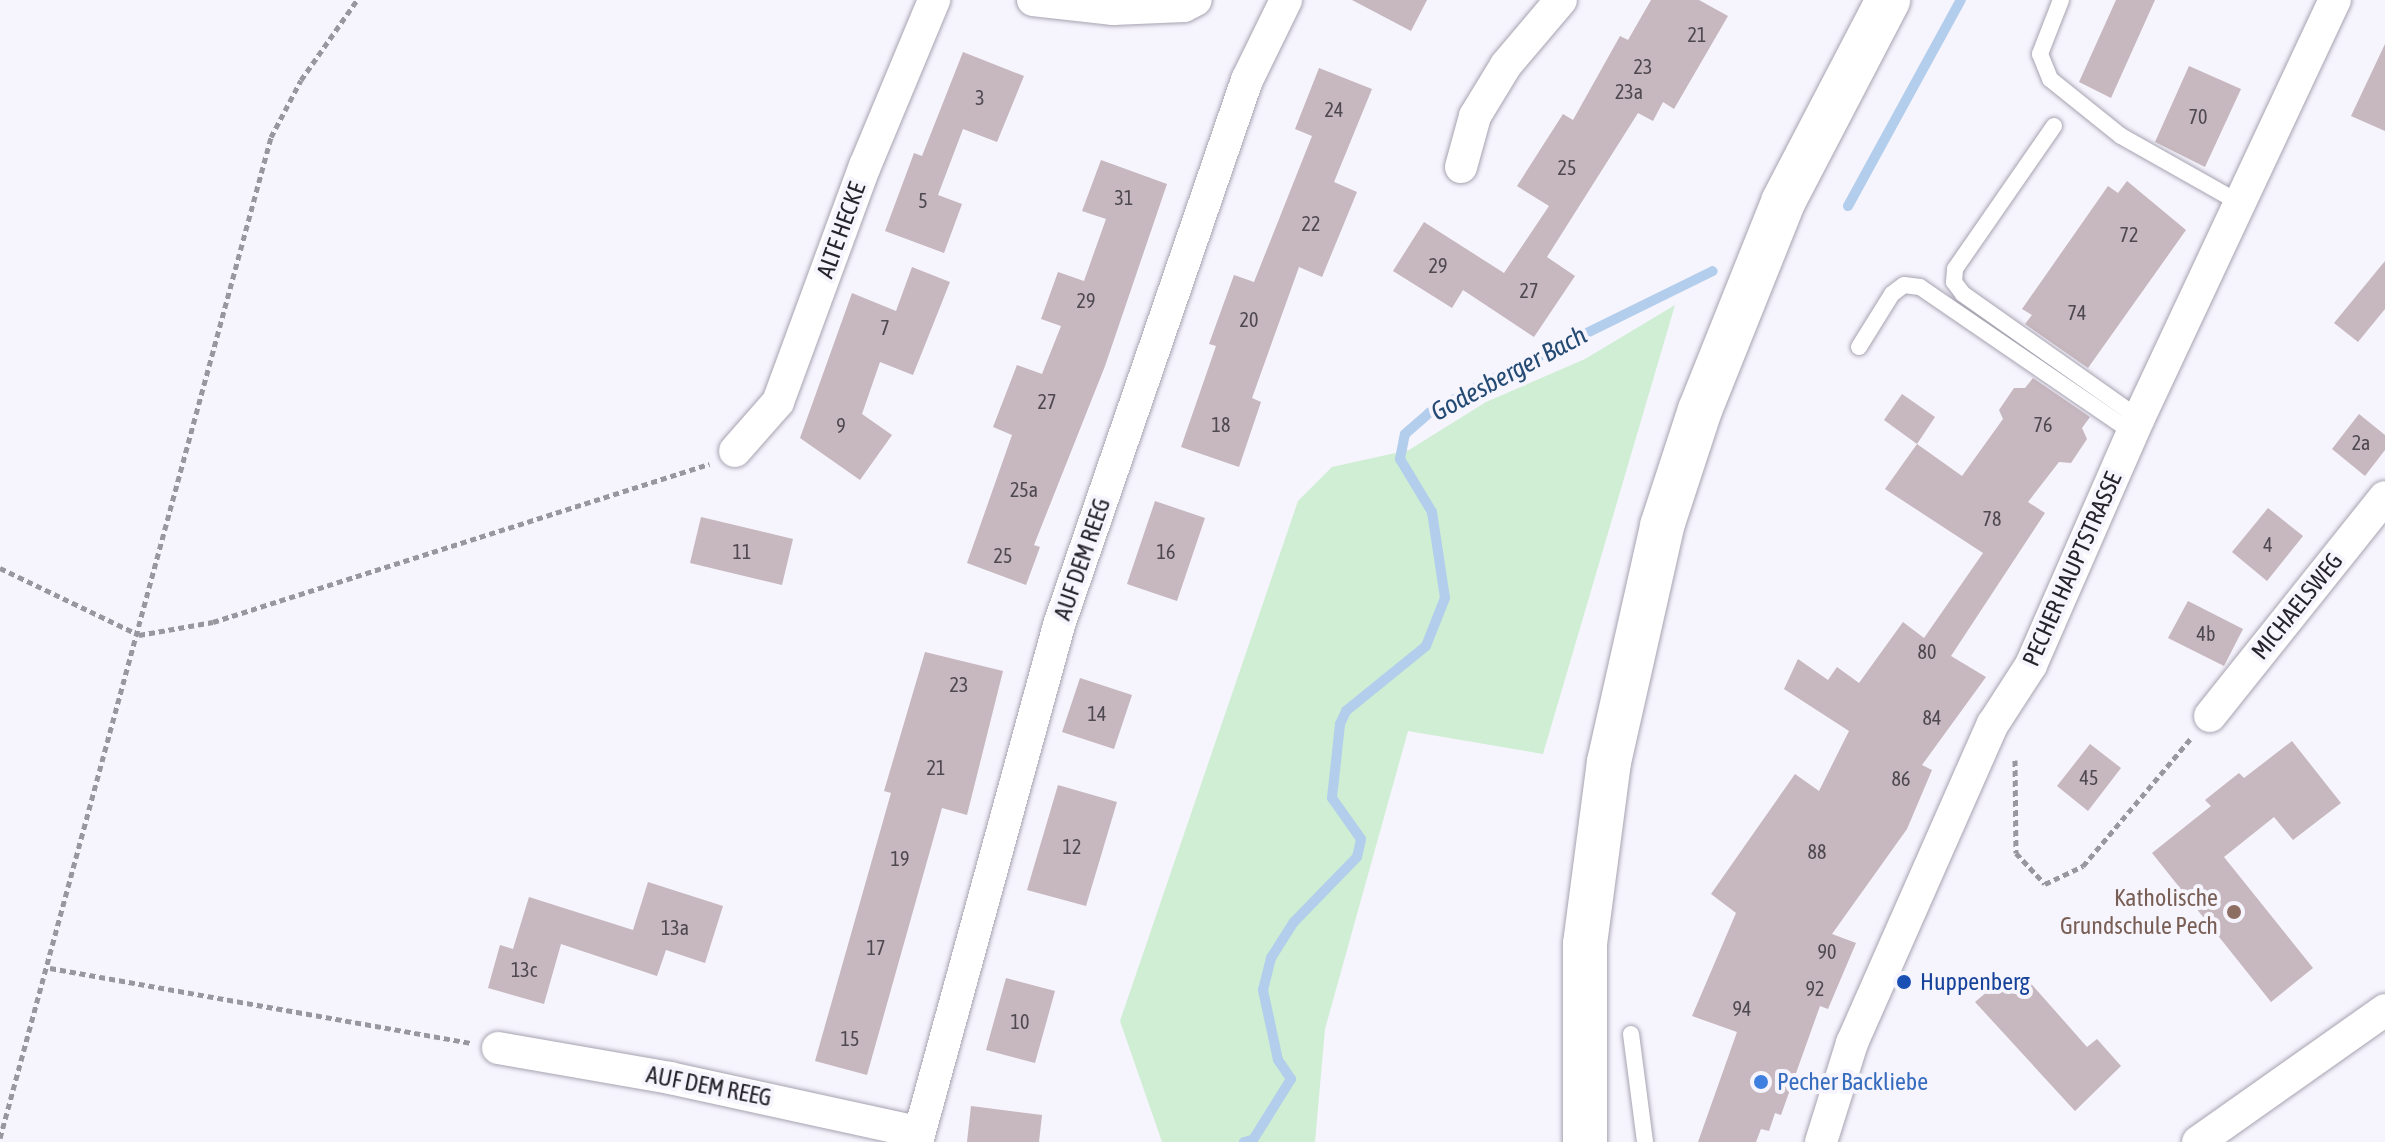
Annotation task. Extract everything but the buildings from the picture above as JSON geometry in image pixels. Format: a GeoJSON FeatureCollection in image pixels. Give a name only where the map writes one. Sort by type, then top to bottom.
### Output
{"type":"FeatureCollection","features":[{"type":"Feature","properties":{"kind":"main road"},"geometry":{"type":"LineString","coordinates":[[1585,1142],[1585,944],[1609,762],[1658,541],[1700,410],[1772,228],[1888,0]]}},
{"type":"Feature","properties":{"kind":"street","name":"ALTE HECKE"},"geometry":{"type":"LineString","coordinates":[[735,451],[778,402],[865,166],[934,0]]}},
{"type":"Feature","properties":{"kind":"street"},"geometry":{"type":"LineString","coordinates":[[1033,0],[1113,9],[1184,6],[1196,0]]}},
{"type":"Feature","properties":{"kind":"street","name":"AUF DEM REEG"},"geometry":{"type":"LineString","coordinates":[[498,1048],[684,1080],[918,1137],[1059,625],[1247,80],[1286,0]]}},
{"type":"Feature","properties":{"kind":"street"},"geometry":{"type":"LineString","coordinates":[[1461,167],[1475,116],[1506,65],[1561,0]]}},
{"type":"Feature","properties":{"kind":"street","name":"PECHER HAUPTSTRASSE"},"geometry":{"type":"LineString","coordinates":[[1821,1142],[1852,1043],[2000,712],[2031,665],[2136,426],[2335,0]]}},
{"type":"Feature","properties":{"kind":"street","name":"MICHAELSWEG"},"geometry":{"type":"LineString","coordinates":[[2210,716],[2385,497]]}},
{"type":"Feature","properties":{"kind":"street"},"geometry":{"type":"LineString","coordinates":[[2198,1142],[2385,1010]]}},
{"type":"Feature","properties":{"kind":"lane"},"geometry":{"type":"LineString","coordinates":[[2061,0],[2040,54],[2050,79],[2121,136],[2240,203]]}},
{"type":"Feature","properties":{"kind":"lane"},"geometry":{"type":"LineString","coordinates":[[2054,126],[1955,269],[1954,282],[1963,294],[2136,426]]}},
{"type":"Feature","properties":{"kind":"lane"},"geometry":{"type":"LineString","coordinates":[[1859,347],[1892,294],[1904,285],[1920,287],[2136,426]]}},
{"type":"Feature","properties":{"kind":"lane"},"geometry":{"type":"LineString","coordinates":[[1631,1034],[1645,1142]]}},
{"type":"Feature","properties":{"kind":"path"},"geometry":{"type":"LineString","coordinates":[[0,1138],[50,968],[271,137],[301,80],[357,0]]}},
{"type":"Feature","properties":{"kind":"path"},"geometry":{"type":"LineString","coordinates":[[0,568],[139,635],[213,622],[696,471],[735,451]]}},
{"type":"Feature","properties":{"kind":"path"},"geometry":{"type":"LineString","coordinates":[[2000,712],[2015,750],[2016,853],[2045,884],[2083,866],[2210,716]]}},
{"type":"Feature","properties":{"kind":"path"},"geometry":{"type":"LineString","coordinates":[[50,968],[498,1048]]}},
{"type":"Feature","properties":{"kind":"green space"},"geometry":{"type":"Polygon","coordinates":[[[1675,305],[1543,754],[1408,731],[1325,1029],[1315,1142],[1162,1142],[1120,1021],[1298,501],[1332,467],[1409,450],[1486,402],[1585,359],[1675,305]]]}},
{"type":"Feature","properties":{"kind":"waterway","name":"Godesberger Bach"},"geometry":{"type":"LineString","coordinates":[[1848,206],[1961,0]]}},
{"type":"Feature","properties":{"kind":"waterway","name":"Godesberger Bach"},"geometry":{"type":"LineString","coordinates":[[1244,1142],[1253,1140],[1291,1079],[1278,1060],[1263,990],[1271,958],[1293,923],[1357,857],[1361,839],[1332,798],[1340,724],[1346,711],[1426,646],[1445,598],[1432,512],[1400,459],[1405,434],[1429,413],[1473,389],[1713,271]]}},
{"type":"Feature","properties":{"kind":"place","name":"Katholische Grundschule Pech"},"geometry":{"type":"Point","coordinates":[2234,912]}},
{"type":"Feature","properties":{"kind":"place","name":"Huppenberg"},"geometry":{"type":"Point","coordinates":[1904,982]}},
{"type":"Feature","properties":{"kind":"place","name":"Pecher Backliebe"},"geometry":{"type":"Point","coordinates":[1761,1082]}}]}
